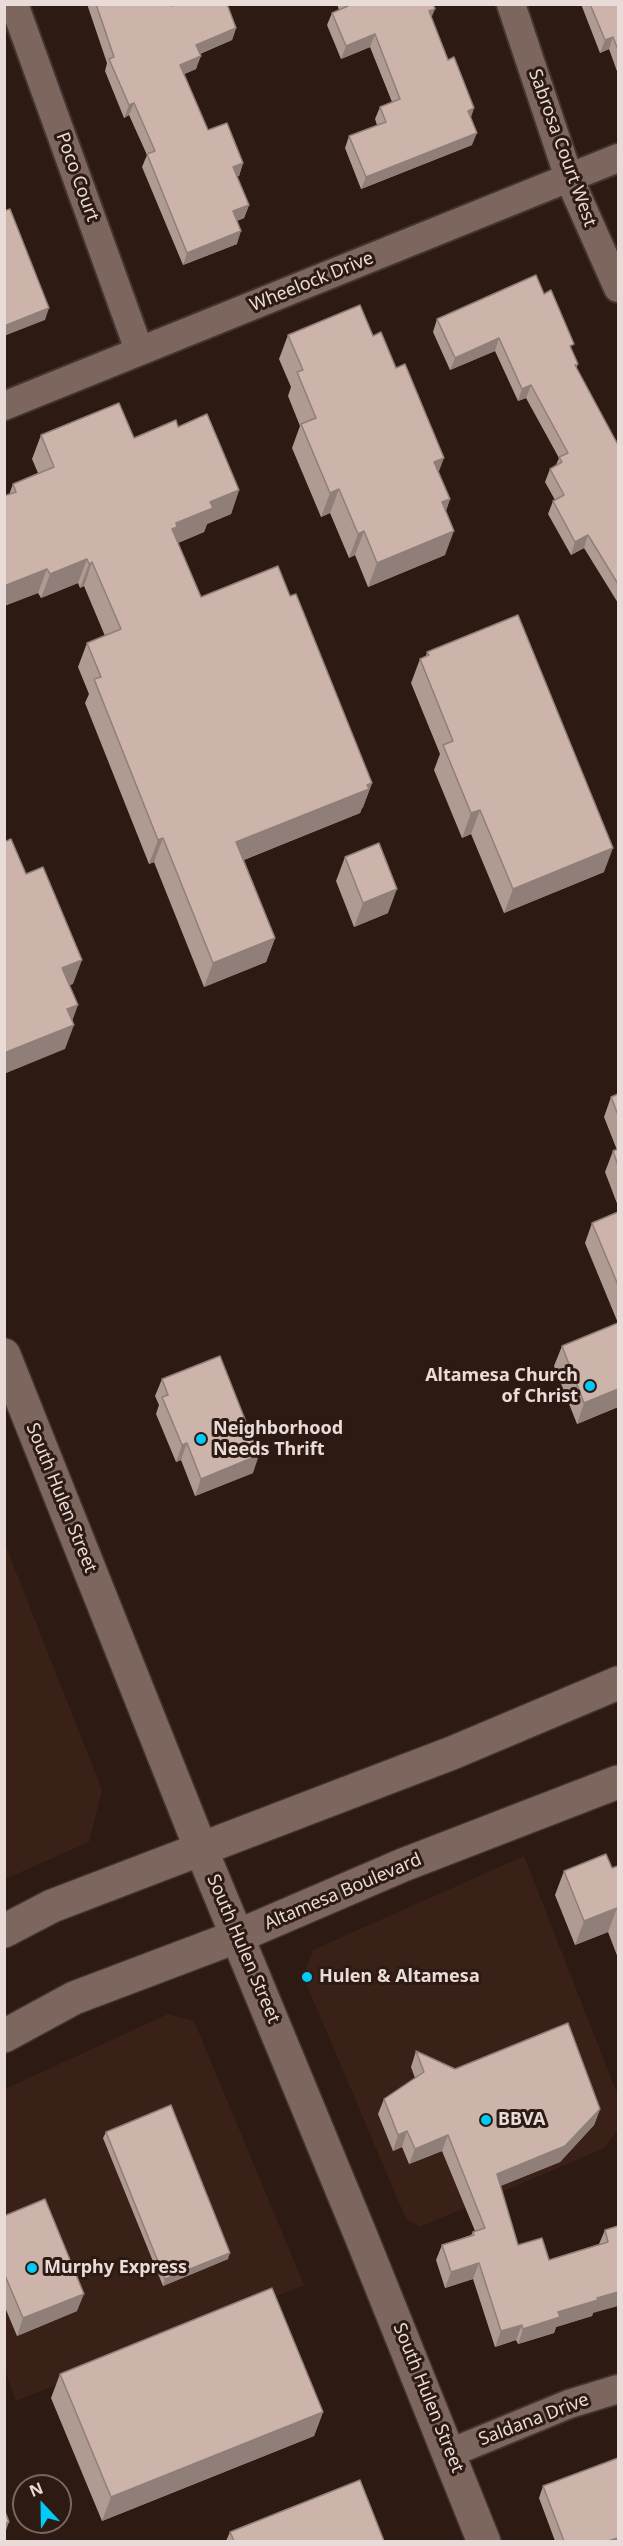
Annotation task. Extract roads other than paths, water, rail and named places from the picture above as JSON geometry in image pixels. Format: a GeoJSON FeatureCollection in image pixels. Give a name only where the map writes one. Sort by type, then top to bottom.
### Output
{"type":"FeatureCollection","features":[{"type":"Feature","properties":{"kind":"main road","name":"South Hulen Street"},"geometry":{"type":"LineString","coordinates":[[4,1355],[201,1849],[450,2453],[484,2541]]}},
{"type":"Feature","properties":{"kind":"main road"},"geometry":{"type":"LineString","coordinates":[[4,1931],[52,1906],[452,1753],[618,1683]]}},
{"type":"Feature","properties":{"kind":"main road","name":"Altamesa Boulevard"},"geometry":{"type":"LineString","coordinates":[[4,2036],[74,1998],[238,1936],[403,1865],[618,1782]]}},
{"type":"Feature","properties":{"kind":"street","name":"Poco Court"},"geometry":{"type":"LineString","coordinates":[[14,4],[139,350]]}},
{"type":"Feature","properties":{"kind":"street","name":"Sabrosa Court West"},"geometry":{"type":"LineString","coordinates":[[511,4],[569,178],[618,288]]}},
{"type":"Feature","properties":{"kind":"street","name":"Wheelock Drive"},"geometry":{"type":"LineString","coordinates":[[4,406],[618,158]]}},
{"type":"Feature","properties":{"kind":"street","name":"Saldana Drive"},"geometry":{"type":"LineString","coordinates":[[450,2453],[569,2404],[618,2389]]}},
{"type":"Feature","properties":{"kind":"place","name":"Altamesa Church of Christ"},"geometry":{"type":"Point","coordinates":[590,1386]}},
{"type":"Feature","properties":{"kind":"place","name":"Neighborhood Needs Thrift"},"geometry":{"type":"Point","coordinates":[201,1439]}},
{"type":"Feature","properties":{"kind":"place","name":"Hulen & Altamesa"},"geometry":{"type":"Point","coordinates":[307,1977]}},
{"type":"Feature","properties":{"kind":"place","name":"BBVA"},"geometry":{"type":"Point","coordinates":[486,2120]}},
{"type":"Feature","properties":{"kind":"place","name":"Murphy Express"},"geometry":{"type":"Point","coordinates":[32,2268]}}]}
